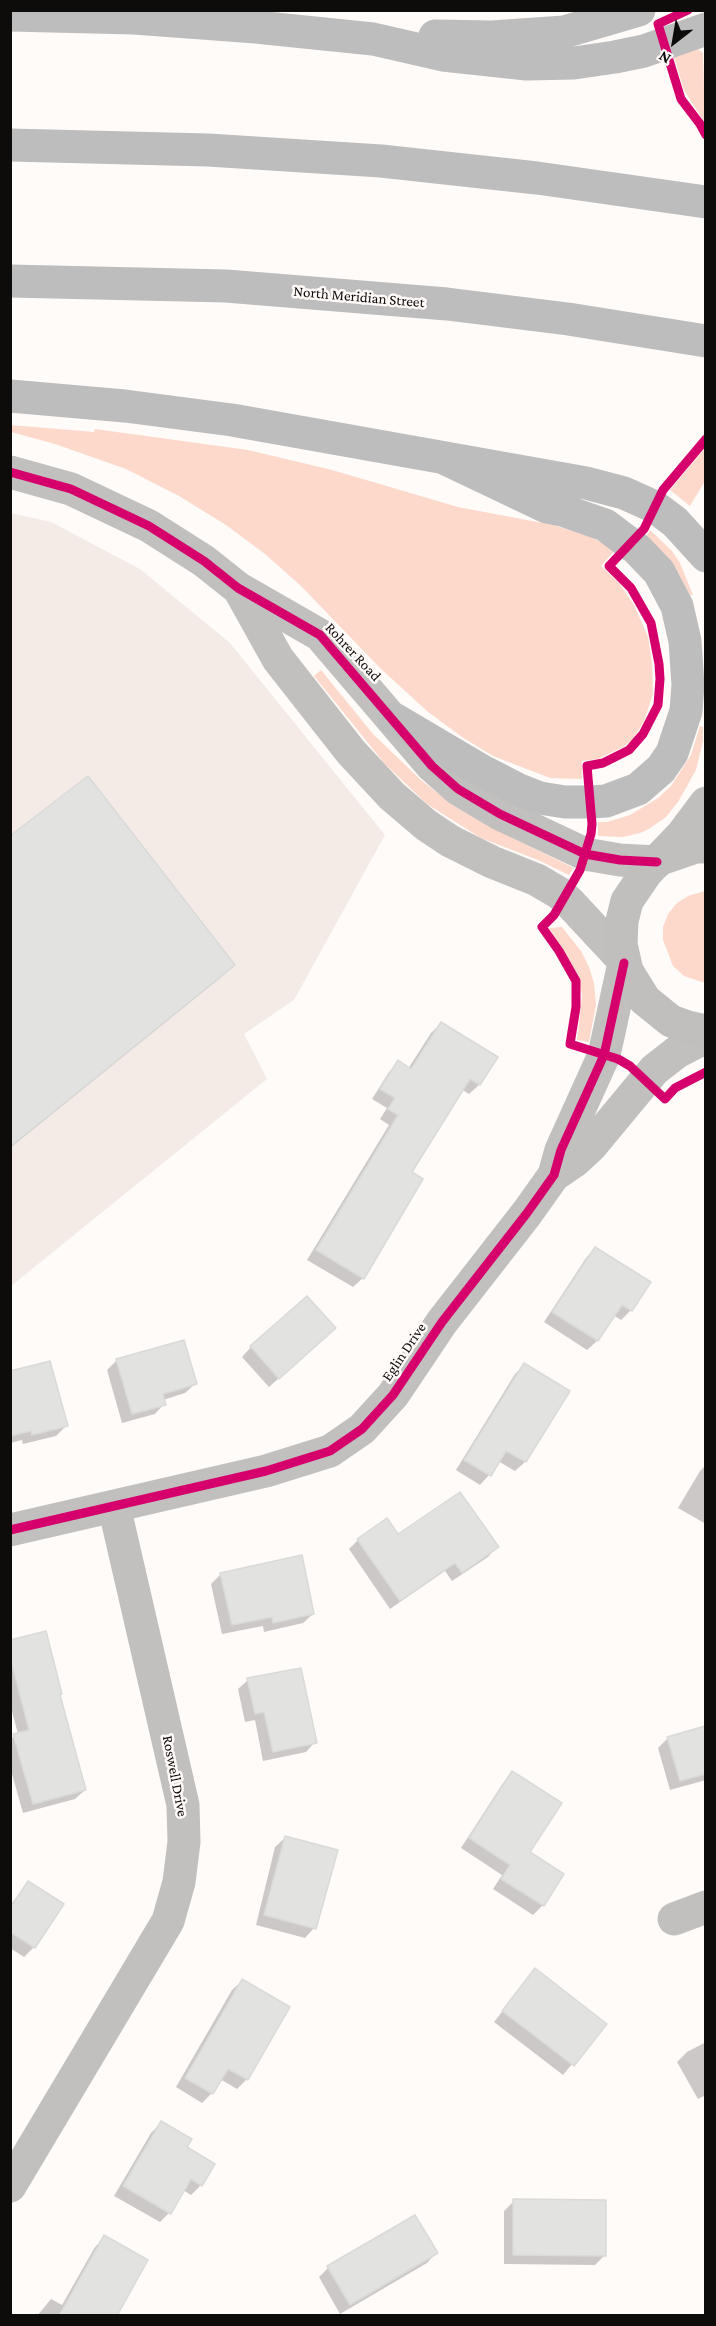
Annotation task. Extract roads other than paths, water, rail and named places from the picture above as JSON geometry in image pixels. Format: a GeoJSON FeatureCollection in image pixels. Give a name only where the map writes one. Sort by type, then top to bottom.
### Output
{"type":"FeatureCollection","features":[{"type":"Feature","properties":{"kind":"highway"},"geometry":{"type":"LineString","coordinates":[[10,15],[134,18],[373,39],[543,34],[596,24],[639,10]]}},
{"type":"Feature","properties":{"kind":"highway"},"geometry":{"type":"LineString","coordinates":[[373,39],[443,56],[496,62],[553,64],[595,61],[644,51],[705,29]]}},
{"type":"Feature","properties":{"kind":"highway"},"geometry":{"type":"LineString","coordinates":[[10,145],[208,150],[381,161],[537,178],[699,201]]}},
{"type":"Feature","properties":{"kind":"highway","name":"North Meridian Street"},"geometry":{"type":"LineString","coordinates":[[10,281],[226,286],[435,303],[568,319],[702,340]]}},
{"type":"Feature","properties":{"kind":"highway"},"geometry":{"type":"LineString","coordinates":[[10,396],[182,412],[586,483],[624,493],[655,507],[682,529],[705,556]]}},
{"type":"Feature","properties":{"kind":"highway"},"geometry":{"type":"LineString","coordinates":[[394,719],[517,789],[540,798],[565,802],[590,802],[606,801],[638,789],[661,769],[672,753],[686,711],[688,685],[685,641],[677,606],[659,572],[637,549],[604,525],[547,507],[444,458]]}},
{"type":"Feature","properties":{"kind":"street","name":"Rohrer Road"},"geometry":{"type":"LineString","coordinates":[[10,472],[71,489],[130,516],[181,546],[238,588],[320,635],[432,766],[458,789],[500,814],[585,854],[620,860],[657,861]]}},
{"type":"Feature","properties":{"kind":"street","name":"Rohrer Road"},"geometry":{"type":"LineString","coordinates":[[238,588],[278,659],[351,752],[386,791],[450,842],[537,880],[559,893],[624,962]]}},
{"type":"Feature","properties":{"kind":"street"},"geometry":{"type":"LineString","coordinates":[[705,803],[682,835],[646,873],[627,901],[621,944],[624,962],[640,994],[653,1008],[679,1025],[705,1030]]}},
{"type":"Feature","properties":{"kind":"street"},"geometry":{"type":"LineString","coordinates":[[657,861],[696,847],[705,847]]}},
{"type":"Feature","properties":{"kind":"street","name":"Eglin Drive"},"geometry":{"type":"LineString","coordinates":[[10,1530],[276,1468],[330,1450],[350,1439],[384,1407],[442,1322],[554,1175],[561,1150],[604,1055],[624,962]]}},
{"type":"Feature","properties":{"kind":"street","name":"Eglin Drive"},"geometry":{"type":"LineString","coordinates":[[554,1175],[591,1146],[654,1070],[677,1052],[705,1037]]}},
{"type":"Feature","properties":{"kind":"street","name":"Roswell Drive"},"geometry":{"type":"LineString","coordinates":[[10,2186],[168,1921],[179,1882],[184,1842],[183,1805],[114,1506]]}},
{"type":"Feature","properties":{"kind":"street"},"geometry":{"type":"LineString","coordinates":[[674,1919],[705,1907]]}}]}
